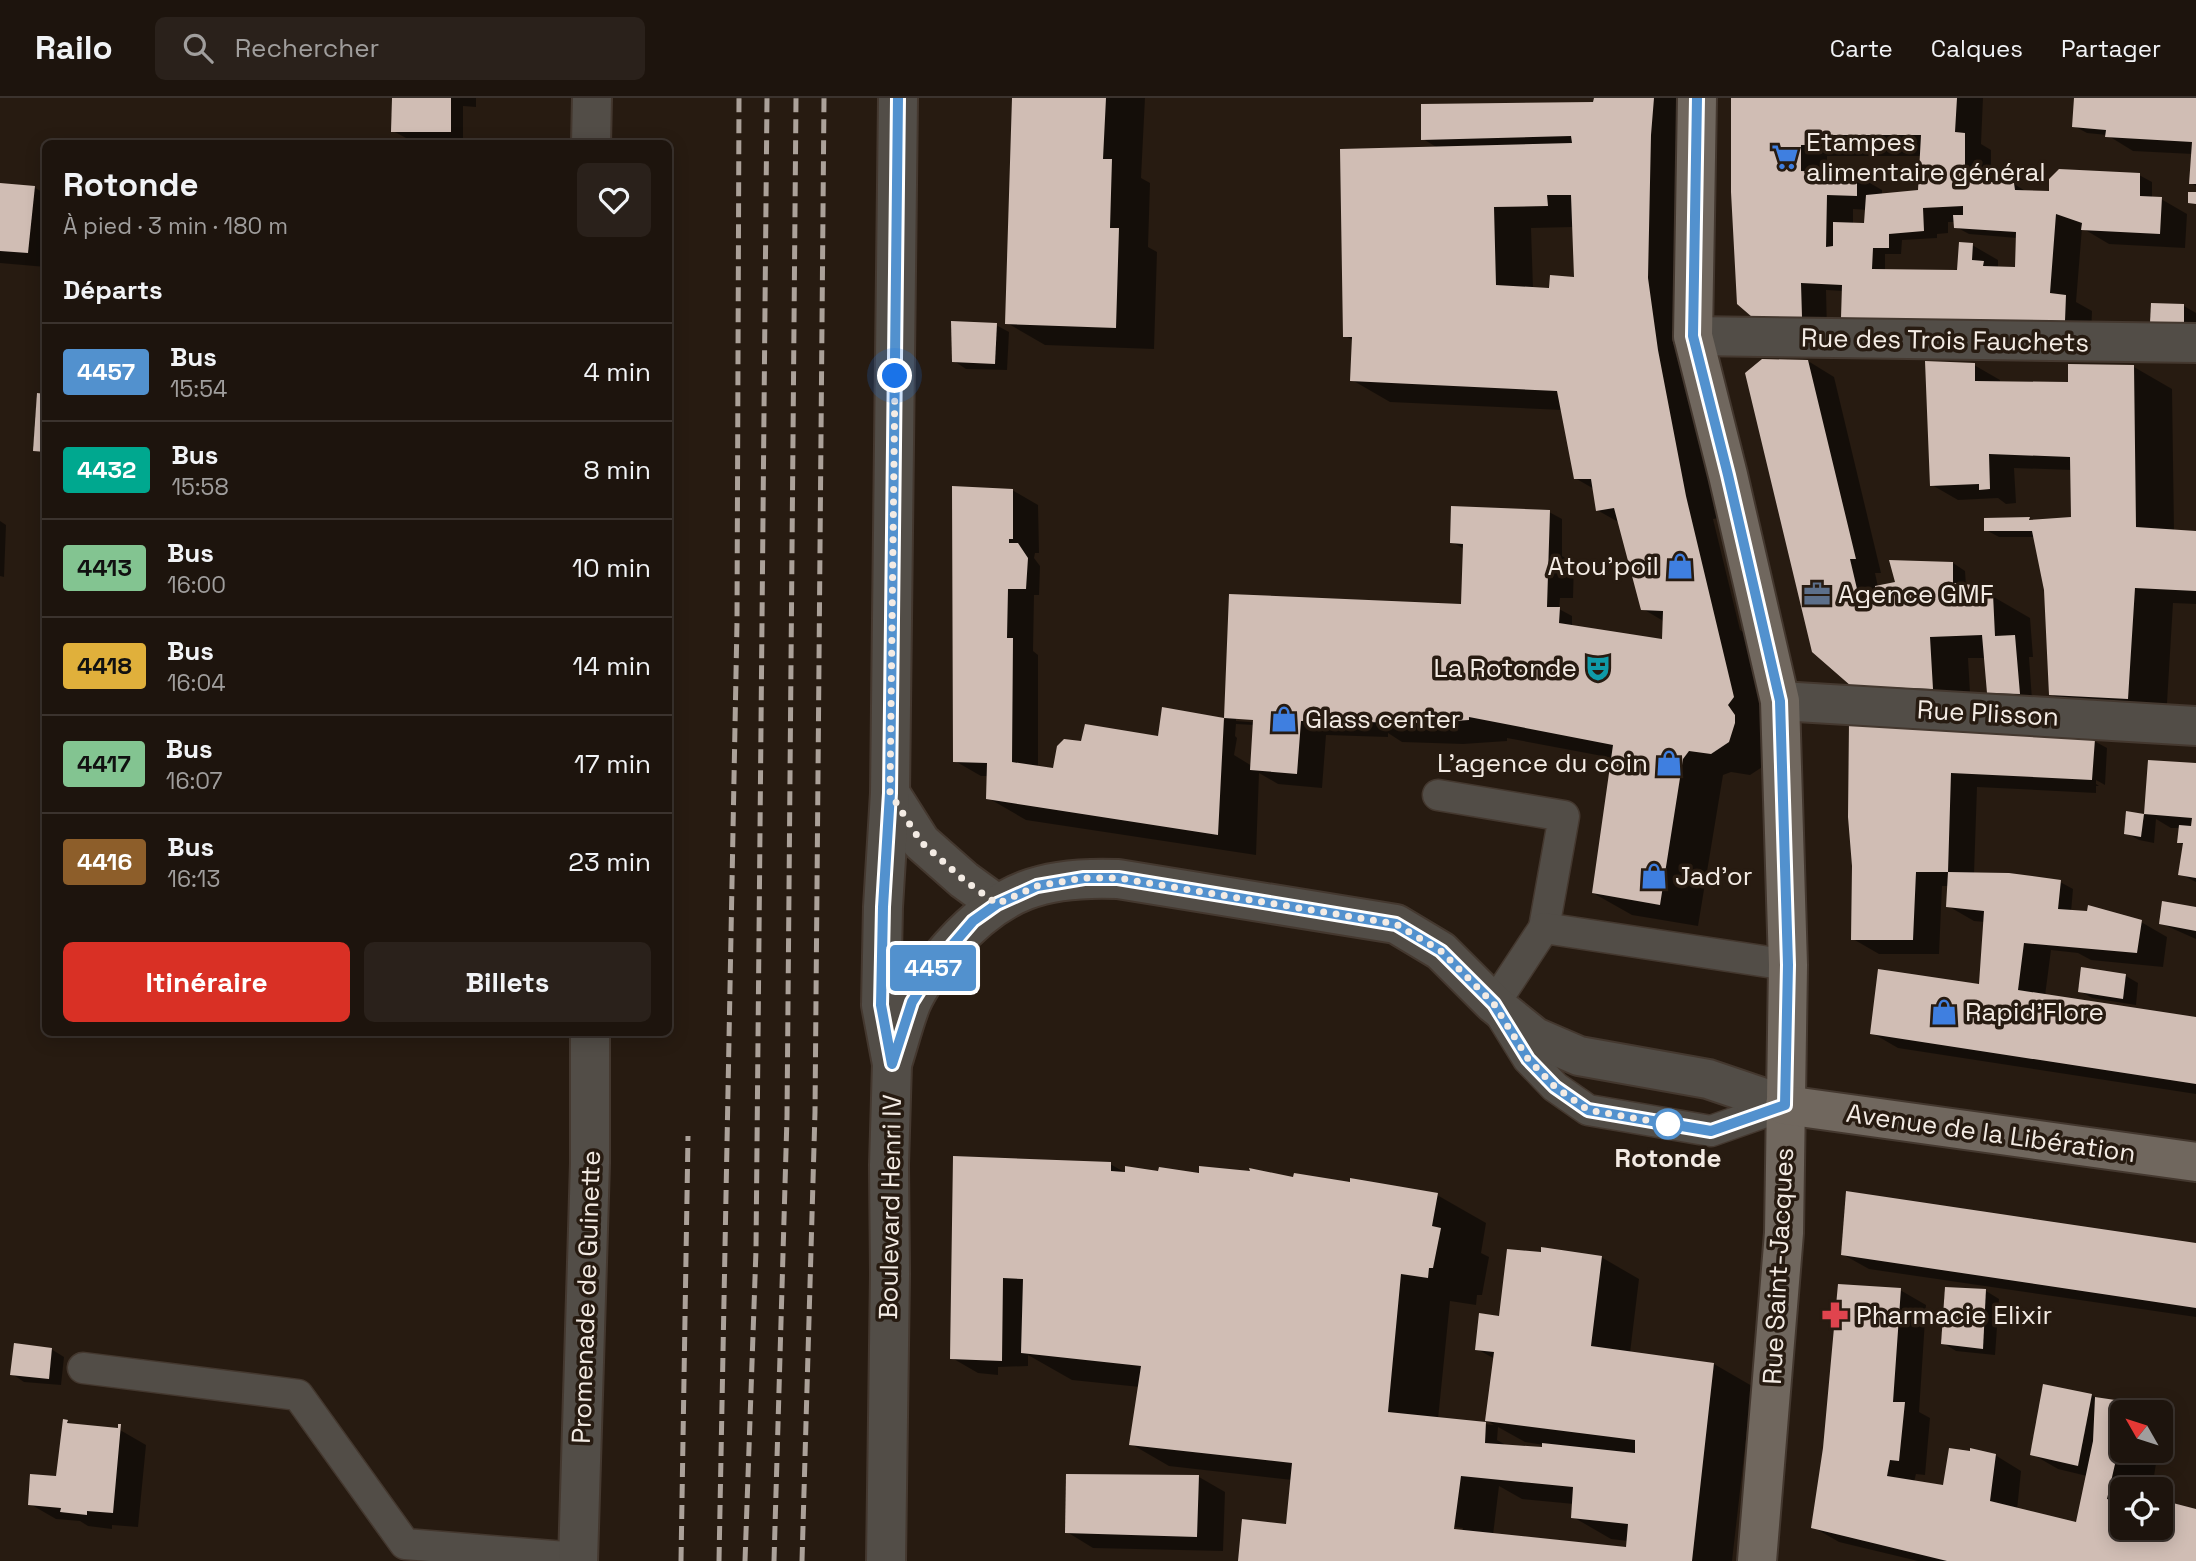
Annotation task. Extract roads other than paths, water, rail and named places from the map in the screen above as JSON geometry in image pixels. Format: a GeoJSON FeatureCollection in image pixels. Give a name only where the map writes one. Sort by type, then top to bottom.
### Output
{"type":"FeatureCollection","features":[{"type":"Feature","properties":{"kind":"main road","name":"Rue Saint-Jacques"},"geometry":{"type":"LineString","coordinates":[[1697,98],[1693,336],[1780,701],[1788,965],[1784,1233],[1764,1559]]}},
{"type":"Feature","properties":{"kind":"main road","name":"Avenue de la Libération"},"geometry":{"type":"LineString","coordinates":[[1785,1105],[2196,1162]]}},
{"type":"Feature","properties":{"kind":"street"},"geometry":{"type":"LineString","coordinates":[[591,140],[592,98]]}},
{"type":"Feature","properties":{"kind":"street","name":"Boulevard Henri IV"},"geometry":{"type":"LineString","coordinates":[[886,1561],[892,1064],[881,1005],[883,907],[890,793],[898,98]]}},
{"type":"Feature","properties":{"kind":"street","name":"Rue des Trois Fauchets"},"geometry":{"type":"LineString","coordinates":[[1693,336],[2196,343]]}},
{"type":"Feature","properties":{"kind":"street","name":"Rue Plisson"},"geometry":{"type":"LineString","coordinates":[[1780,701],[2196,726]]}},
{"type":"Feature","properties":{"kind":"street"},"geometry":{"type":"LineString","coordinates":[[890,793],[921,842],[964,880],[997,904]]}},
{"type":"Feature","properties":{"kind":"street"},"geometry":{"type":"LineString","coordinates":[[892,1064],[912,1002],[936,964],[973,921],[997,904],[1037,886],[1084,878],[1118,878],[1396,924],[1441,951],[1494,1004],[1535,1037],[1579,1056],[1708,1079],[1785,1105]]}},
{"type":"Feature","properties":{"kind":"street","name":"Promenade de Guinette"},"geometry":{"type":"LineString","coordinates":[[578,1560],[590,1163],[590,1036]]}},
{"type":"Feature","properties":{"kind":"lane"},"geometry":{"type":"LineString","coordinates":[[1438,795],[1564,816],[1544,928],[1494,1004],[1528,1059],[1555,1087],[1588,1110],[1711,1131],[1785,1105]]}},
{"type":"Feature","properties":{"kind":"lane"},"geometry":{"type":"LineString","coordinates":[[1544,928],[1788,965]]}},
{"type":"Feature","properties":{"kind":"lane"},"geometry":{"type":"LineString","coordinates":[[83,1368],[298,1395],[405,1544],[578,1560]]}},
{"type":"Feature","properties":{"kind":"railway"},"geometry":{"type":"LineString","coordinates":[[719,1561],[737,622],[739,98]]}},
{"type":"Feature","properties":{"kind":"railway"},"geometry":{"type":"LineString","coordinates":[[745,1561],[756,1250],[767,98]]}},
{"type":"Feature","properties":{"kind":"railway"},"geometry":{"type":"LineString","coordinates":[[774,1561],[787,1117],[796,98]]}},
{"type":"Feature","properties":{"kind":"railway"},"geometry":{"type":"LineString","coordinates":[[802,1561],[815,1112],[824,98]]}},
{"type":"Feature","properties":{"kind":"railway"},"geometry":{"type":"LineString","coordinates":[[681,1561],[688,1136]]}},
{"type":"Feature","properties":{"kind":"place","name":"Etampes alimentaire général"},"geometry":{"type":"Point","coordinates":[1785,157]}},
{"type":"Feature","properties":{"kind":"place","name":"Atou'poil"},"geometry":{"type":"Point","coordinates":[1680,566]}},
{"type":"Feature","properties":{"kind":"place","name":"Agence GMF"},"geometry":{"type":"Point","coordinates":[1817,594]}},
{"type":"Feature","properties":{"kind":"place","name":"La Rotonde"},"geometry":{"type":"Point","coordinates":[1598,668]}},
{"type":"Feature","properties":{"kind":"place","name":"Glass center"},"geometry":{"type":"Point","coordinates":[1284,719]}},
{"type":"Feature","properties":{"kind":"place","name":"L'agence du coin"},"geometry":{"type":"Point","coordinates":[1669,763]}},
{"type":"Feature","properties":{"kind":"place","name":"Jad'or"},"geometry":{"type":"Point","coordinates":[1654,876]}},
{"type":"Feature","properties":{"kind":"place","name":"Rapid'Flore"},"geometry":{"type":"Point","coordinates":[1944,1012]}},
{"type":"Feature","properties":{"kind":"place","name":"Rotonde"},"geometry":{"type":"Point","coordinates":[1668,1124]}},
{"type":"Feature","properties":{"kind":"place","name":"Pharmacie Elixir"},"geometry":{"type":"Point","coordinates":[1835,1315]}}]}
